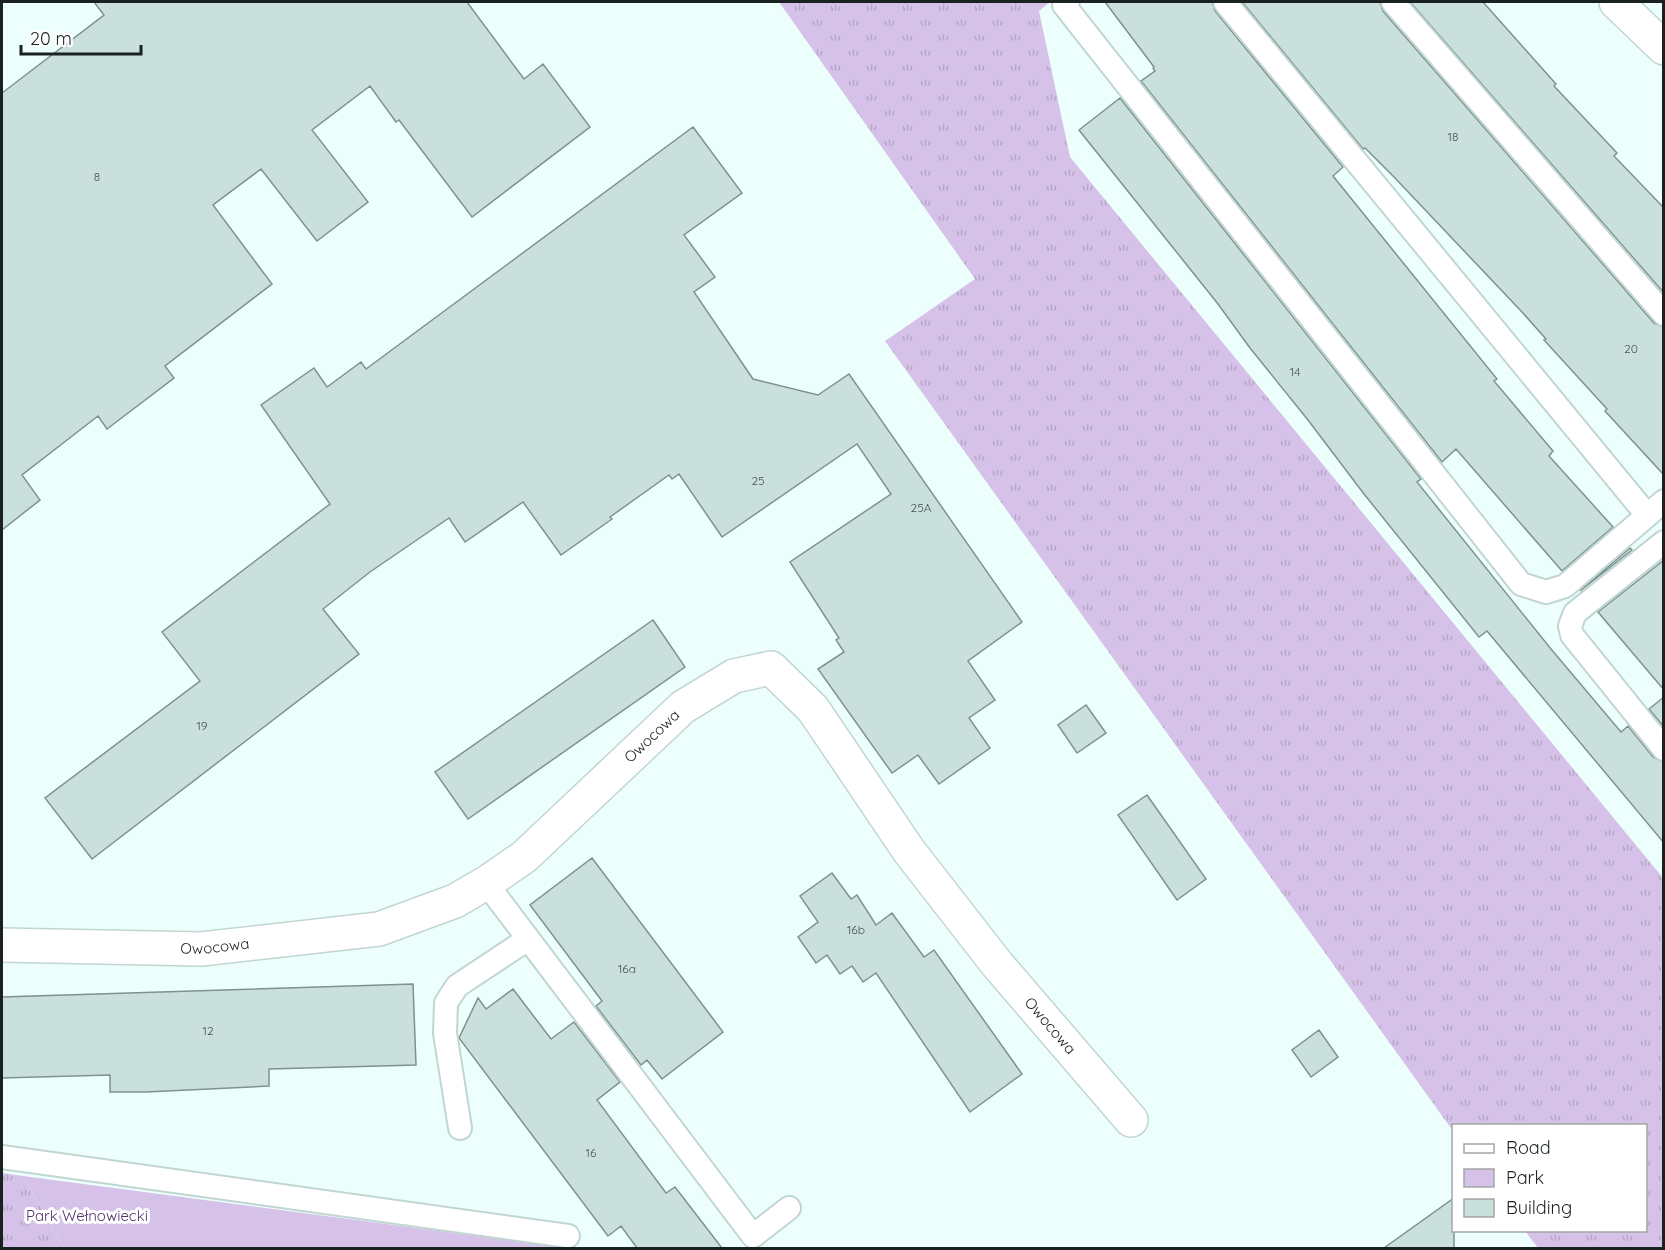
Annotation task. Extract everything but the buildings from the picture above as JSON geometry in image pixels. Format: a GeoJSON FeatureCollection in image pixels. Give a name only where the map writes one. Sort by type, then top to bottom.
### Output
{"type":"FeatureCollection","features":[{"type":"Feature","properties":{"kind":"street"},"geometry":{"type":"LineString","coordinates":[[1616,2],[1664,48]]}},
{"type":"Feature","properties":{"kind":"street","name":"Owocowa"},"geometry":{"type":"LineString","coordinates":[[2,945],[201,949],[379,929],[455,901],[486,883],[524,857],[683,707],[734,676],[771,669],[813,709],[916,861],[997,964],[1131,1120]]}},
{"type":"Feature","properties":{"kind":"lane"},"geometry":{"type":"LineString","coordinates":[[1068,2],[1064,4],[1521,584],[1546,592],[1565,586],[1655,508],[1225,2]]}},
{"type":"Feature","properties":{"kind":"lane"},"geometry":{"type":"LineString","coordinates":[[1393,2],[1664,314]]}},
{"type":"Feature","properties":{"kind":"lane"},"geometry":{"type":"LineString","coordinates":[[1664,542],[1575,613],[1569,626],[1572,635],[1664,749]]}},
{"type":"Feature","properties":{"kind":"lane"},"geometry":{"type":"LineString","coordinates":[[486,883],[753,1236],[789,1208]]}},
{"type":"Feature","properties":{"kind":"lane"},"geometry":{"type":"LineString","coordinates":[[460,1128],[445,1033],[446,1003],[457,986],[528,939]]}},
{"type":"Feature","properties":{"kind":"lane"},"geometry":{"type":"LineString","coordinates":[[2,1157],[568,1236]]}},
{"type":"Feature","properties":{"kind":"green space"},"geometry":{"type":"Polygon","coordinates":[[[779,2],[1050,2],[1039,11],[1070,157],[1663,878],[1663,1248],[1538,1248],[1526,1232],[1647,1232],[1647,1124],[1452,1124],[1452,1130],[885,341],[975,279],[779,2]]]}},
{"type":"Feature","properties":{"kind":"green space"},"geometry":{"type":"Polygon","coordinates":[[[2,1173],[23,1176],[64,1248],[2,1248],[2,1173]]]}},
{"type":"Feature","properties":{"kind":"green space","name":"Park Wełnowiecki"},"geometry":{"type":"Polygon","coordinates":[[[23,1176],[568,1248],[64,1248],[23,1176]]]}}]}
